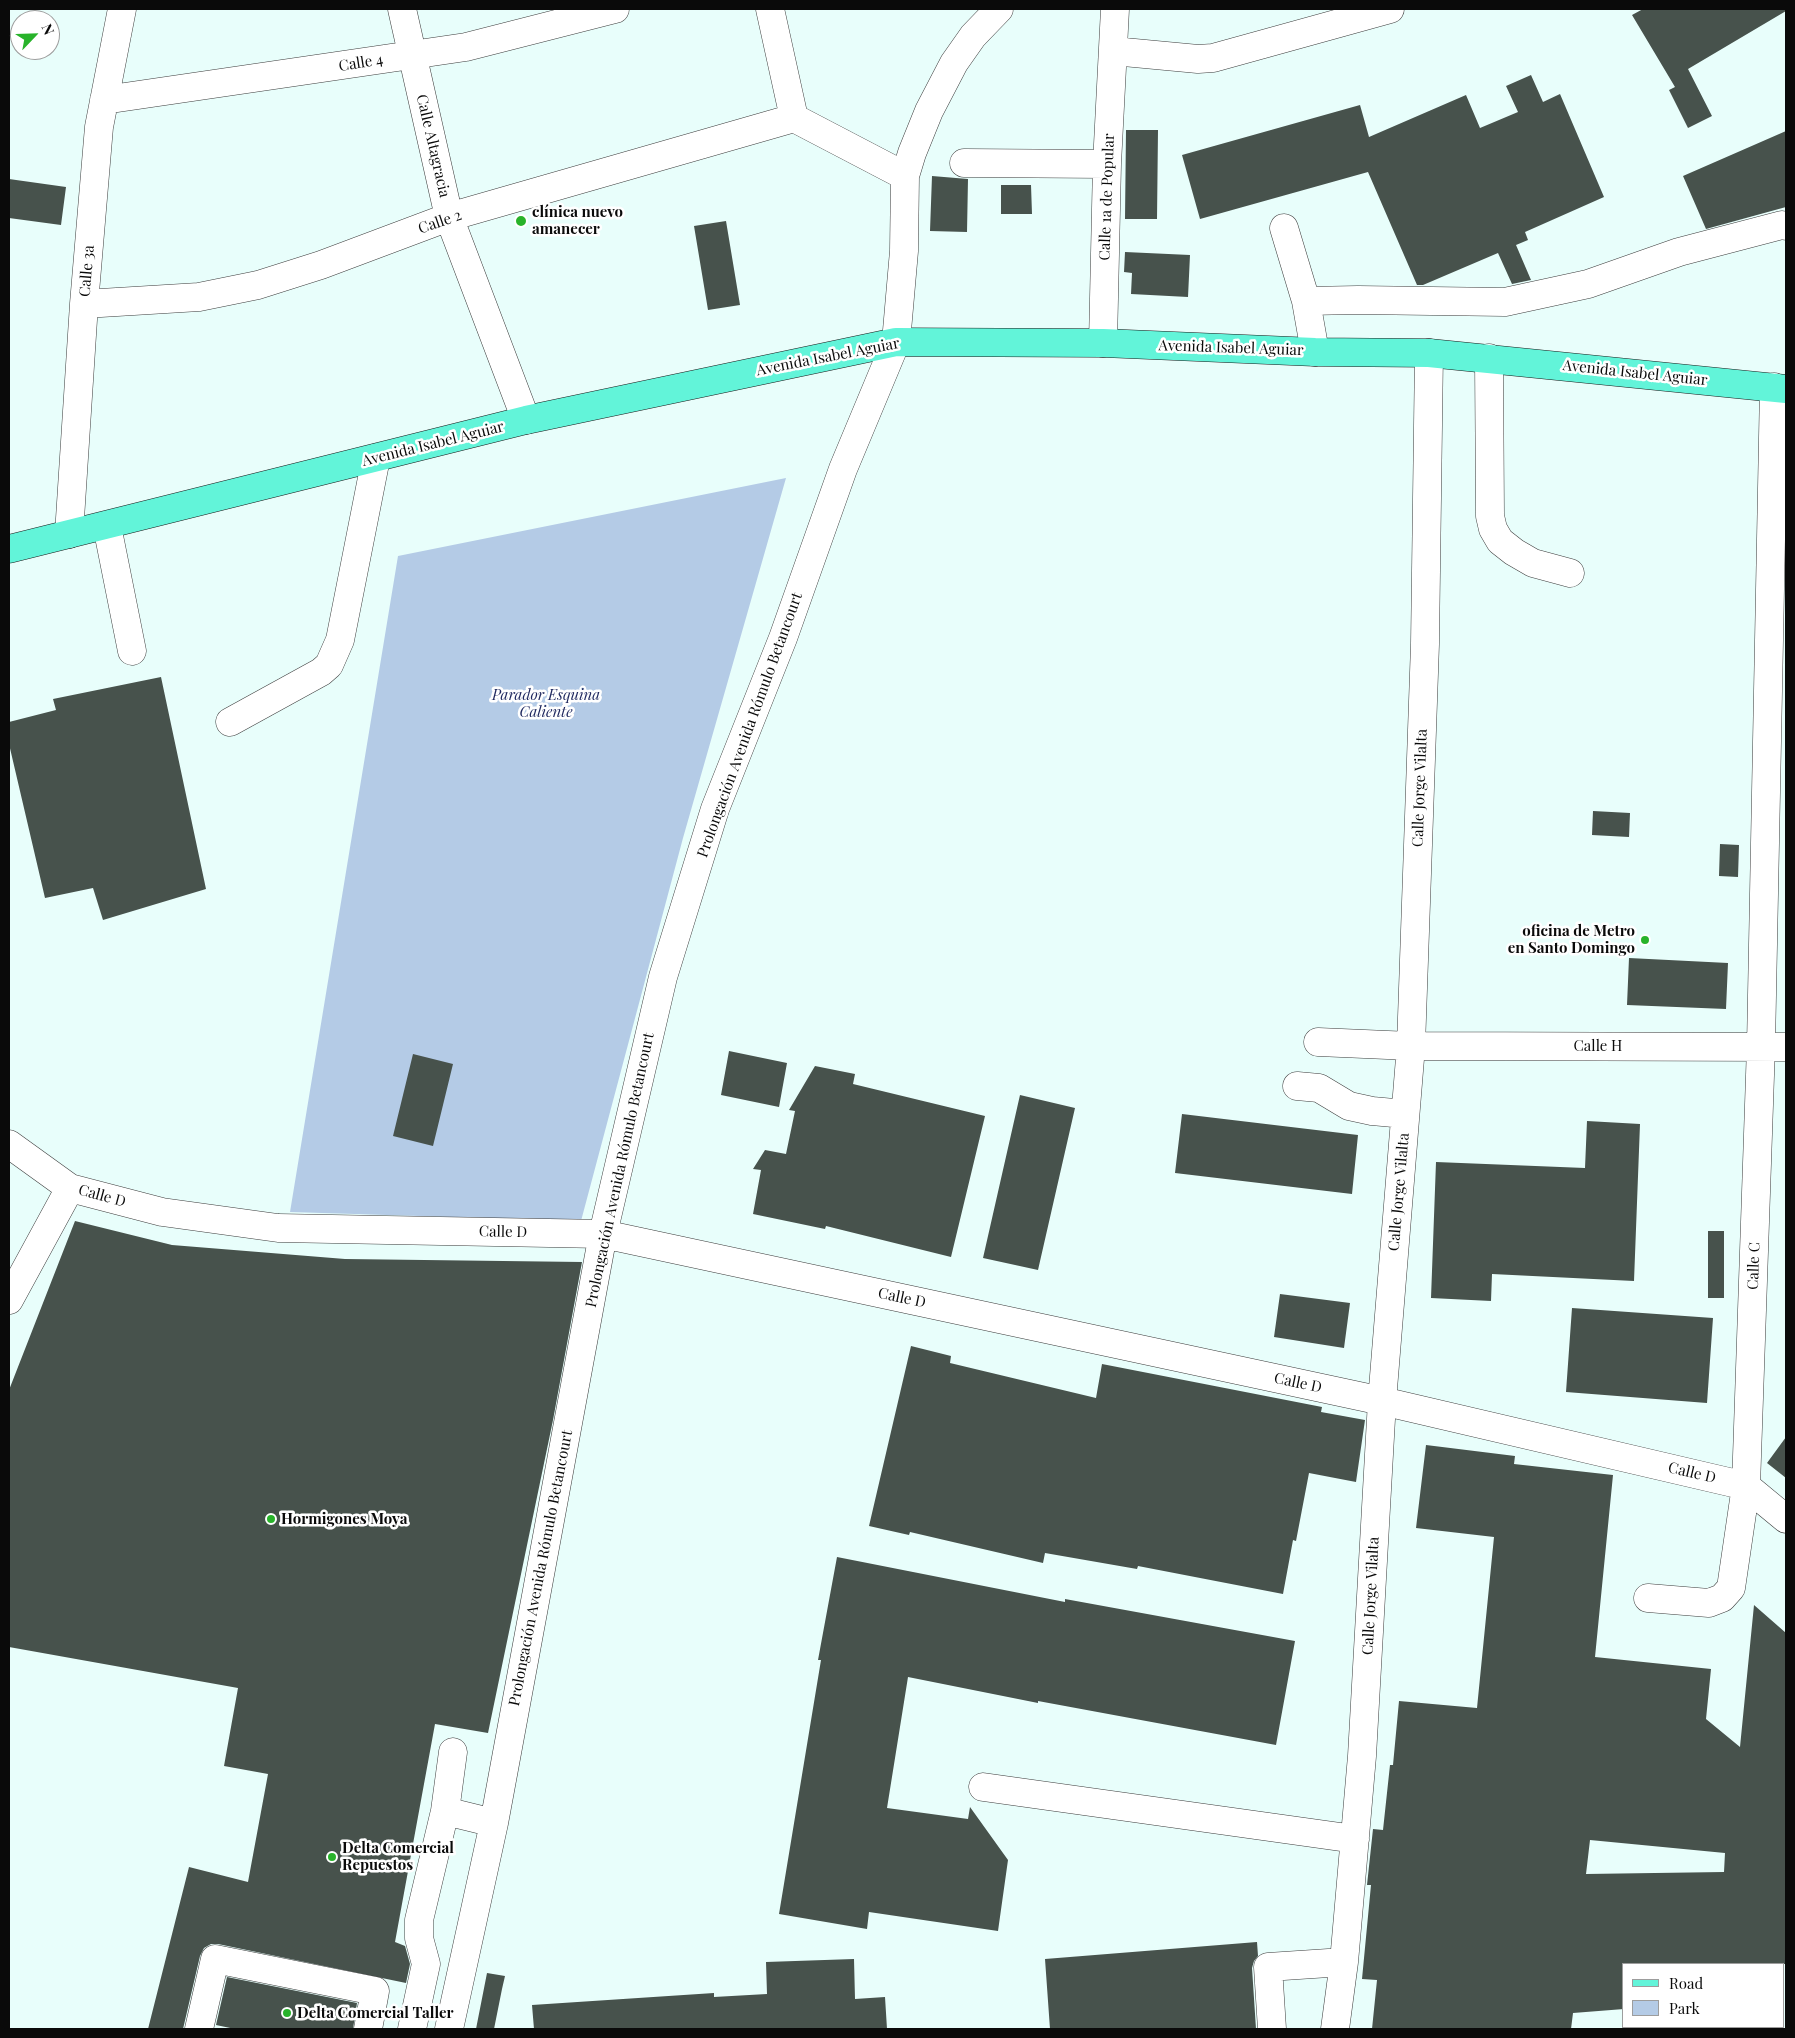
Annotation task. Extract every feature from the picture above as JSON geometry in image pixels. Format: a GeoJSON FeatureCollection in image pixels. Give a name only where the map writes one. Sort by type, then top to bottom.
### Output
{"type":"FeatureCollection","features":[{"type":"Feature","properties":{"kind":"main road","name":"Avenida Isabel Aguiar"},"geometry":{"type":"LineString","coordinates":[[9,549],[526,420],[896,342],[1103,343],[1315,352],[1429,353],[1780,388]]}},
{"type":"Feature","properties":{"kind":"street","name":"Calle 3a"},"geometry":{"type":"LineString","coordinates":[[69,534],[84,304],[99,127],[122,9]]}},
{"type":"Feature","properties":{"kind":"street","name":"Calle Altagracia"},"geometry":{"type":"LineString","coordinates":[[402,9],[449,218],[526,420]]}},
{"type":"Feature","properties":{"kind":"street","name":"Calle 4"},"geometry":{"type":"LineString","coordinates":[[104,100],[466,47],[615,9]]}},
{"type":"Feature","properties":{"kind":"street"},"geometry":{"type":"LineString","coordinates":[[770,9],[794,118],[905,176]]}},
{"type":"Feature","properties":{"kind":"street","name":"Calle 1a de Popular"},"geometry":{"type":"LineString","coordinates":[[1103,343],[1107,164],[1115,9]]}},
{"type":"Feature","properties":{"kind":"street"},"geometry":{"type":"LineString","coordinates":[[1113,51],[1198,59],[1213,58],[1390,9]]}},
{"type":"Feature","properties":{"kind":"street","name":"Prolongación Avenida Rómulo Betancourt"},"geometry":{"type":"LineString","coordinates":[[450,2029],[494,1823],[603,1234],[663,977],[715,809],[783,638],[843,469],[896,342],[904,251],[905,176],[912,153],[929,111],[954,63],[990,12]]}},
{"type":"Feature","properties":{"kind":"street","name":"Calle 2"},"geometry":{"type":"LineString","coordinates":[[84,304],[199,297],[258,285],[321,265],[449,218],[794,118]]}},
{"type":"Feature","properties":{"kind":"street"},"geometry":{"type":"LineString","coordinates":[[964,163],[1107,164]]}},
{"type":"Feature","properties":{"kind":"street"},"geometry":{"type":"LineString","coordinates":[[1306,301],[1506,302],[1588,284],[1679,252],[1782,225],[1786,226]]}},
{"type":"Feature","properties":{"kind":"street"},"geometry":{"type":"LineString","coordinates":[[1284,228],[1306,301],[1315,352]]}},
{"type":"Feature","properties":{"kind":"street","name":"Calle Jorge Vilalta"},"geometry":{"type":"LineString","coordinates":[[1335,2029],[1344,1962],[1363,1746],[1382,1401],[1411,1046],[1424,644],[1429,353]]}},
{"type":"Feature","properties":{"kind":"street"},"geometry":{"type":"LineString","coordinates":[[1489,358],[1490,516],[1493,529],[1500,542],[1520,556],[1533,563],[1570,573]]}},
{"type":"Feature","properties":{"kind":"street","name":"Calle C"},"geometry":{"type":"LineString","coordinates":[[1648,1598],[1709,1602],[1722,1598],[1731,1588],[1746,1486],[1774,1047],[1780,388]]}},
{"type":"Feature","properties":{"kind":"street"},"geometry":{"type":"LineString","coordinates":[[230,722],[321,672],[329,665],[340,640],[376,458]]}},
{"type":"Feature","properties":{"kind":"street"},"geometry":{"type":"LineString","coordinates":[[107,526],[132,651]]}},
{"type":"Feature","properties":{"kind":"street","name":"Calle H"},"geometry":{"type":"LineString","coordinates":[[1318,1042],[1411,1046],[1774,1047]]}},
{"type":"Feature","properties":{"kind":"street"},"geometry":{"type":"LineString","coordinates":[[1297,1086],[1319,1088],[1349,1106],[1372,1111],[1405,1114]]}},
{"type":"Feature","properties":{"kind":"street","name":"Calle D"},"geometry":{"type":"LineString","coordinates":[[9,1144],[70,1188],[162,1212],[278,1228],[603,1234],[1382,1401],[1746,1486],[1786,1520]]}},
{"type":"Feature","properties":{"kind":"street"},"geometry":{"type":"LineString","coordinates":[[9,1300],[70,1188]]}},
{"type":"Feature","properties":{"kind":"street"},"geometry":{"type":"LineString","coordinates":[[412,2029],[426,1964],[419,1938],[419,1920],[445,1811],[453,1752]]}},
{"type":"Feature","properties":{"kind":"street"},"geometry":{"type":"LineString","coordinates":[[983,1787],[1355,1839]]}},
{"type":"Feature","properties":{"kind":"street"},"geometry":{"type":"LineString","coordinates":[[445,1811],[494,1823]]}},
{"type":"Feature","properties":{"kind":"street"},"geometry":{"type":"LineString","coordinates":[[199,2029],[215,1959],[375,1992],[368,2029]]}},
{"type":"Feature","properties":{"kind":"street"},"geometry":{"type":"LineString","coordinates":[[1272,2029],[1268,1967],[1344,1962]]}},
{"type":"Feature","properties":{"kind":"street"},"geometry":{"type":"LineString","coordinates":[[426,1964],[462,1970]]}},
{"type":"Feature","properties":{"kind":"green space","name":"Parador Esquina Caliente"},"geometry":{"type":"Polygon","coordinates":[[[786,478],[683,838],[581,1221],[290,1212],[398,556],[786,478]]]}},
{"type":"Feature","properties":{"kind":"building"},"geometry":{"type":"Polygon","coordinates":[[[1643,9],[1786,9],[1786,11],[1688,69],[1712,116],[1688,128],[1669,90],[1675,87],[1632,15],[1643,9]]]}},
{"type":"Feature","properties":{"kind":"building"},"geometry":{"type":"Polygon","coordinates":[[[1531,75],[1543,102],[1560,94],[1604,197],[1525,232],[1528,240],[1516,245],[1531,280],[1512,284],[1498,253],[1423,285],[1417,285],[1368,172],[1200,219],[1182,155],[1360,105],[1369,137],[1466,95],[1480,128],[1518,112],[1506,86],[1531,75]]]}},
{"type":"Feature","properties":{"kind":"building"},"geometry":{"type":"Polygon","coordinates":[[[1126,130],[1158,130],[1157,219],[1125,219],[1126,130]]]}},
{"type":"Feature","properties":{"kind":"building"},"geometry":{"type":"Polygon","coordinates":[[[1786,131],[1786,207],[1706,229],[1683,176],[1786,131]]]}},
{"type":"Feature","properties":{"kind":"building"},"geometry":{"type":"Polygon","coordinates":[[[932,176],[968,179],[967,232],[930,231],[932,176]]]}},
{"type":"Feature","properties":{"kind":"building"},"geometry":{"type":"Polygon","coordinates":[[[9,179],[66,187],[61,225],[9,218],[9,179]]]}},
{"type":"Feature","properties":{"kind":"building"},"geometry":{"type":"Polygon","coordinates":[[[1001,185],[1031,185],[1032,214],[1001,214],[1001,185]]]}},
{"type":"Feature","properties":{"kind":"building"},"geometry":{"type":"Polygon","coordinates":[[[726,221],[740,305],[708,310],[694,226],[726,221]]]}},
{"type":"Feature","properties":{"kind":"building"},"geometry":{"type":"Polygon","coordinates":[[[1125,252],[1190,255],[1188,297],[1131,294],[1132,273],[1124,272],[1125,252]]]}},
{"type":"Feature","properties":{"kind":"building"},"geometry":{"type":"Polygon","coordinates":[[[161,677],[206,889],[103,920],[93,888],[45,898],[9,744],[9,722],[56,710],[53,699],[161,677]]]}},
{"type":"Feature","properties":{"kind":"building"},"geometry":{"type":"Polygon","coordinates":[[[1593,811],[1630,813],[1629,837],[1592,835],[1593,811]]]}},
{"type":"Feature","properties":{"kind":"building"},"geometry":{"type":"Polygon","coordinates":[[[1720,844],[1739,845],[1738,877],[1719,876],[1720,844]]]}},
{"type":"Feature","properties":{"kind":"building"},"geometry":{"type":"Polygon","coordinates":[[[1629,958],[1728,963],[1726,1009],[1627,1005],[1629,958]]]}},
{"type":"Feature","properties":{"kind":"building"},"geometry":{"type":"Polygon","coordinates":[[[729,1051],[787,1063],[779,1107],[721,1095],[729,1051]]]}},
{"type":"Feature","properties":{"kind":"building"},"geometry":{"type":"Polygon","coordinates":[[[413,1054],[453,1064],[433,1146],[393,1136],[413,1054]]]}},
{"type":"Feature","properties":{"kind":"building"},"geometry":{"type":"Polygon","coordinates":[[[815,1066],[855,1074],[853,1084],[985,1116],[951,1257],[826,1226],[825,1229],[753,1214],[761,1170],[753,1169],[765,1150],[786,1154],[795,1111],[789,1110],[815,1066]]]}},
{"type":"Feature","properties":{"kind":"building"},"geometry":{"type":"Polygon","coordinates":[[[1020,1095],[1075,1108],[1038,1270],[983,1258],[1020,1095]]]}},
{"type":"Feature","properties":{"kind":"building"},"geometry":{"type":"Polygon","coordinates":[[[1182,1114],[1358,1135],[1352,1194],[1175,1173],[1182,1114]]]}},
{"type":"Feature","properties":{"kind":"building"},"geometry":{"type":"Polygon","coordinates":[[[1587,1121],[1640,1124],[1634,1281],[1492,1274],[1491,1301],[1431,1298],[1436,1162],[1585,1168],[1587,1121]]]}},
{"type":"Feature","properties":{"kind":"building","name":"Hormigones Moya"},"geometry":{"type":"Polygon","coordinates":[[[75,1221],[172,1245],[345,1259],[582,1262],[553,1420],[488,1733],[435,1724],[395,1942],[405,1946],[410,1964],[406,1983],[211,1944],[204,1948],[200,1956],[183,2029],[148,2029],[189,1867],[248,1882],[268,1774],[224,1766],[238,1688],[9,1647],[9,1390],[75,1221]]]}},
{"type":"Feature","properties":{"kind":"building"},"geometry":{"type":"Polygon","coordinates":[[[1708,1231],[1724,1231],[1724,1298],[1708,1298],[1708,1231]]]}},
{"type":"Feature","properties":{"kind":"building"},"geometry":{"type":"Polygon","coordinates":[[[1280,1294],[1350,1303],[1344,1348],[1274,1337],[1280,1294]]]}},
{"type":"Feature","properties":{"kind":"building"},"geometry":{"type":"Polygon","coordinates":[[[1572,1308],[1713,1318],[1707,1403],[1566,1392],[1572,1308]]]}},
{"type":"Feature","properties":{"kind":"building"},"geometry":{"type":"Polygon","coordinates":[[[911,1346],[951,1356],[950,1363],[1096,1398],[1102,1364],[1322,1407],[1321,1412],[1365,1420],[1356,1482],[1309,1473],[1296,1541],[1293,1540],[1283,1594],[1138,1566],[1137,1569],[1045,1553],[1043,1563],[910,1532],[909,1535],[869,1526],[911,1346]]]}},
{"type":"Feature","properties":{"kind":"building"},"geometry":{"type":"Polygon","coordinates":[[[1786,1437],[1786,1478],[1767,1463],[1786,1437]]]}},
{"type":"Feature","properties":{"kind":"building"},"geometry":{"type":"Polygon","coordinates":[[[1426,1445],[1515,1456],[1514,1464],[1613,1475],[1595,1657],[1711,1669],[1706,1719],[1740,1747],[1754,1605],[1786,1633],[1786,1964],[1622,1963],[1622,2009],[1573,2013],[1571,2029],[1372,2029],[1377,1980],[1362,1979],[1371,1885],[1367,1885],[1373,1829],[1383,1830],[1390,1765],[1393,1765],[1399,1701],[1477,1708],[1494,1537],[1416,1528],[1426,1445]],[[1590,1840],[1586,1874],[1724,1872],[1725,1853],[1590,1840]]]}},
{"type":"Feature","properties":{"kind":"building"},"geometry":{"type":"Polygon","coordinates":[[[837,1557],[1065,1602],[1065,1599],[1295,1641],[1276,1745],[1038,1701],[1038,1703],[908,1677],[887,1808],[968,1819],[970,1807],[1008,1860],[998,1931],[869,1912],[867,1929],[779,1914],[821,1660],[818,1660],[837,1557]]]}},
{"type":"Feature","properties":{"kind":"building"},"geometry":{"type":"Polygon","coordinates":[[[1257,1942],[1258,1956],[1252,1968],[1256,2029],[1050,2029],[1045,1959],[1257,1942]]]}},
{"type":"Feature","properties":{"kind":"building"},"geometry":{"type":"Polygon","coordinates":[[[854,1959],[855,1999],[885,1997],[887,2029],[534,2029],[532,2005],[714,1993],[714,1997],[767,1994],[766,1962],[854,1959]]]}},
{"type":"Feature","properties":{"kind":"building"},"geometry":{"type":"Polygon","coordinates":[[[487,1973],[505,1976],[494,2029],[476,2029],[487,1973]]]}},
{"type":"Feature","properties":{"kind":"building","name":"Delta Comercial Taller"},"geometry":{"type":"Polygon","coordinates":[[[227,1977],[357,2003],[353,2029],[235,2029],[216,2025],[227,1977]]]}},
{"type":"Feature","properties":{"kind":"place","name":"clínica nuevo amanecer"},"geometry":{"type":"Point","coordinates":[521,221]}},
{"type":"Feature","properties":{"kind":"place","name":"oficina de Metro en Santo Domingo"},"geometry":{"type":"Point","coordinates":[1645,940]}},
{"type":"Feature","properties":{"kind":"place","name":"Hormigones Moya"},"geometry":{"type":"Point","coordinates":[271,1519]}},
{"type":"Feature","properties":{"kind":"place","name":"Delta Comercial Repuestos"},"geometry":{"type":"Point","coordinates":[332,1857]}},
{"type":"Feature","properties":{"kind":"place","name":"Delta Comercial Taller"},"geometry":{"type":"Point","coordinates":[287,2013]}}]}
